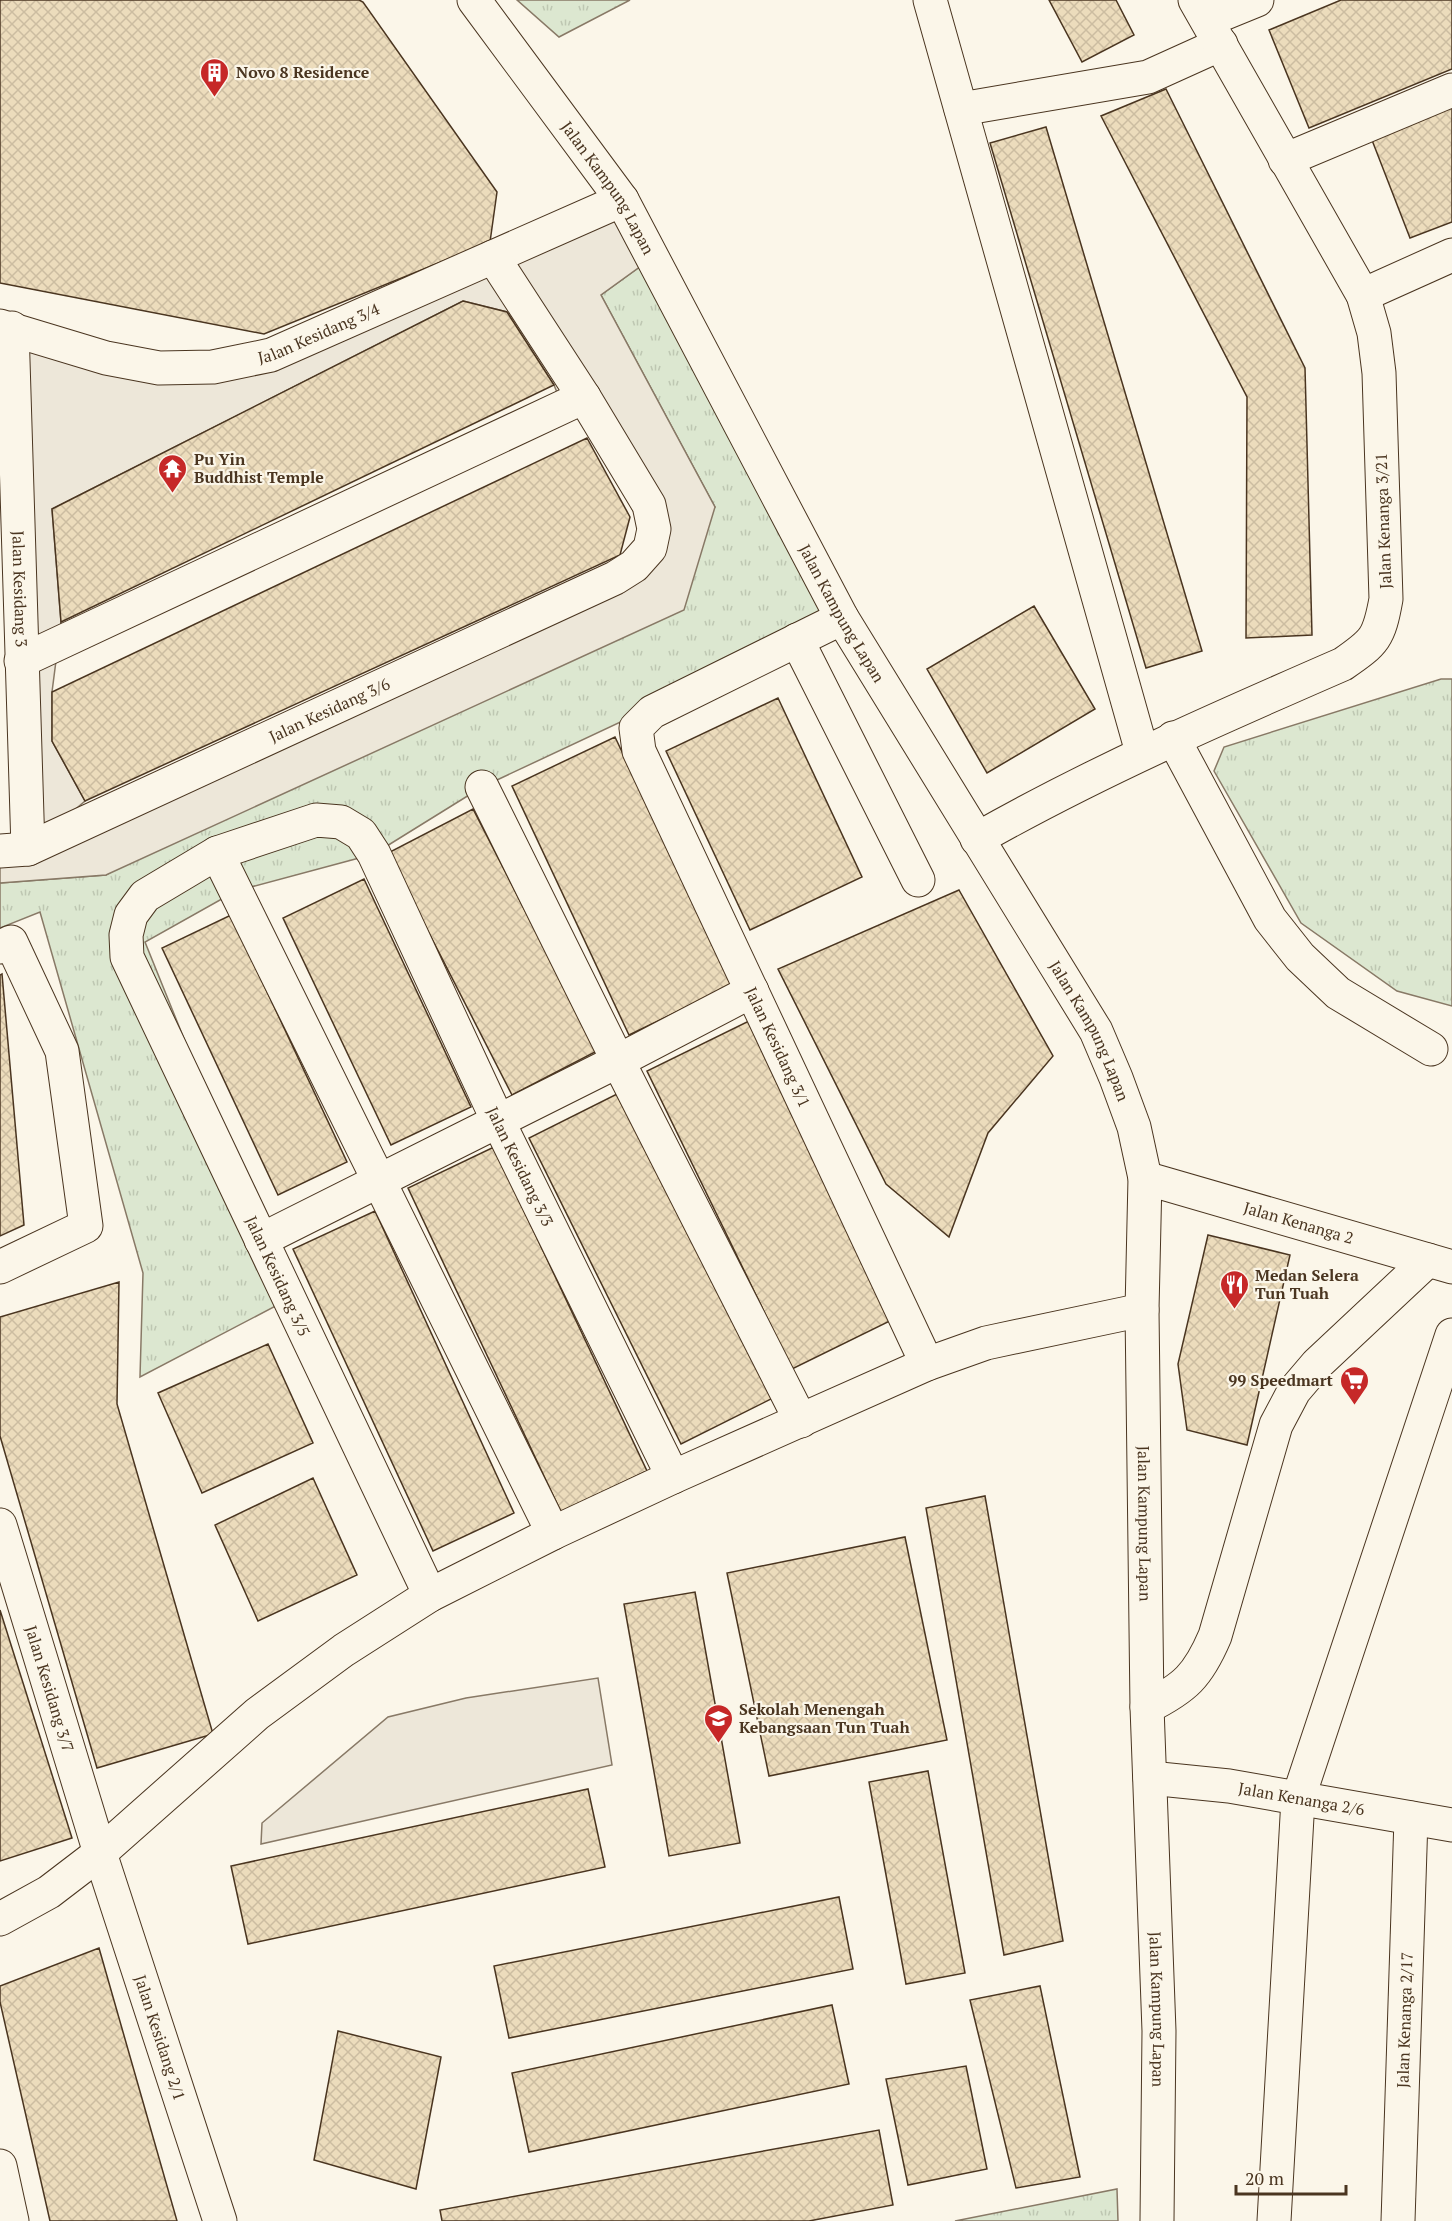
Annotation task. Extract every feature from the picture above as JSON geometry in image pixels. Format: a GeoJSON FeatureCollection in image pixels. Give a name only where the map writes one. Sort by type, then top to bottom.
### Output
{"type":"FeatureCollection","features":[{"type":"Feature","properties":{"kind":"street","name":"Jalan Kampung Lapan"},"geometry":{"type":"LineString","coordinates":[[474,0],[622,200],[842,618],[1096,1031],[1134,1127],[1145,1178],[1142,1310],[1148,1707],[1160,2031],[1157,2221]]}},
{"type":"Feature","properties":{"kind":"street"},"geometry":{"type":"LineString","coordinates":[[930,0],[1142,752]]}},
{"type":"Feature","properties":{"kind":"street"},"geometry":{"type":"LineString","coordinates":[[961,109],[1148,77],[1208,21],[1257,0]]}},
{"type":"Feature","properties":{"kind":"street","name":"Jalan Kenanga 3/21"},"geometry":{"type":"LineString","coordinates":[[977,839],[1043,802],[1142,752],[1343,664],[1370,645],[1381,624],[1386,599],[1379,374],[1374,333],[1363,295],[1208,21]]}},
{"type":"Feature","properties":{"kind":"street"},"geometry":{"type":"LineString","coordinates":[[1285,160],[1452,90]]}},
{"type":"Feature","properties":{"kind":"street","name":"Jalan Kesidang 3/4"},"geometry":{"type":"LineString","coordinates":[[6,327],[106,358],[159,368],[213,368],[271,355],[622,200]]}},
{"type":"Feature","properties":{"kind":"street"},"geometry":{"type":"LineString","coordinates":[[1363,295],[1452,255]]}},
{"type":"Feature","properties":{"kind":"street"},"geometry":{"type":"LineString","coordinates":[[21,661],[584,397],[493,256]]}},
{"type":"Feature","properties":{"kind":"street","name":"Jalan Kesidang 3"},"geometry":{"type":"LineString","coordinates":[[6,327],[21,661],[14,850]]}},
{"type":"Feature","properties":{"kind":"street","name":"Jalan Kesidang 3/6"},"geometry":{"type":"LineString","coordinates":[[14,850],[615,578],[634,566],[650,548],[654,529],[649,505],[584,397]]}},
{"type":"Feature","properties":{"kind":"street"},"geometry":{"type":"LineString","coordinates":[[842,618],[797,640],[918,880]]}},
{"type":"Feature","properties":{"kind":"street","name":"Jalan Kesidang 3/1"},"geometry":{"type":"LineString","coordinates":[[797,640],[652,712],[636,728],[639,751],[927,1364]]}},
{"type":"Feature","properties":{"kind":"street"},"geometry":{"type":"LineString","coordinates":[[1173,738],[1270,919],[1300,957],[1338,993],[1431,1049]]}},
{"type":"Feature","properties":{"kind":"street"},"geometry":{"type":"LineString","coordinates":[[482,787],[801,1421]]}},
{"type":"Feature","properties":{"kind":"street","name":"Jalan Kesidang 3/3"},"geometry":{"type":"LineString","coordinates":[[128,957],[126,935],[131,915],[145,896],[217,853],[316,820],[341,822],[361,834],[374,854],[498,1121],[673,1477]]}},
{"type":"Feature","properties":{"kind":"street"},"geometry":{"type":"LineString","coordinates":[[217,853],[553,1533]]}},
{"type":"Feature","properties":{"kind":"street"},"geometry":{"type":"LineString","coordinates":[[0,947],[11,942],[62,1051],[86,1226],[0,1266]]}},
{"type":"Feature","properties":{"kind":"street","name":"Jalan Kesidang 3/5"},"geometry":{"type":"LineString","coordinates":[[128,957],[430,1595]]}},
{"type":"Feature","properties":{"kind":"street"},"geometry":{"type":"LineString","coordinates":[[261,1240],[618,1061],[752,991]]}},
{"type":"Feature","properties":{"kind":"street","name":"Jalan Kenanga 2"},"geometry":{"type":"LineString","coordinates":[[1145,1178],[1440,1264]]}},
{"type":"Feature","properties":{"kind":"street"},"geometry":{"type":"LineString","coordinates":[[1148,1707],[1171,1695],[1190,1680],[1204,1661],[1215,1636],[1276,1425],[1294,1391],[1317,1364],[1440,1264]]}},
{"type":"Feature","properties":{"kind":"street"},"geometry":{"type":"LineString","coordinates":[[0,1919],[49,1892],[100,1853],[257,1714],[344,1650],[430,1595],[553,1533],[673,1477],[927,1364],[986,1343],[1142,1310]]}},
{"type":"Feature","properties":{"kind":"street"},"geometry":{"type":"LineString","coordinates":[[1274,2221],[1298,1799],[1452,1335]]}},
{"type":"Feature","properties":{"kind":"street","name":"Jalan Kesidang 3/7"},"geometry":{"type":"LineString","coordinates":[[0,1525],[100,1853]]}},
{"type":"Feature","properties":{"kind":"street","name":"Jalan Kenanga 2/6"},"geometry":{"type":"LineString","coordinates":[[1150,1778],[1229,1786],[1452,1825]]}},
{"type":"Feature","properties":{"kind":"street","name":"Jalan Kenanga 2/17"},"geometry":{"type":"LineString","coordinates":[[1398,2221],[1411,1818]]}},
{"type":"Feature","properties":{"kind":"street","name":"Jalan Kesidang 2/1"},"geometry":{"type":"LineString","coordinates":[[100,1853],[220,2221]]}},
{"type":"Feature","properties":{"kind":"street"},"geometry":{"type":"LineString","coordinates":[[1,2172],[12,2221]]}},
{"type":"Feature","properties":{"kind":"green space"},"geometry":{"type":"Polygon","coordinates":[[[517,0],[630,0],[559,37],[517,0]]]}},
{"type":"Feature","properties":{"kind":"green space"},"geometry":{"type":"Polygon","coordinates":[[[652,258],[842,618],[482,787],[374,854],[236,891],[145,942],[289,1299],[140,1377],[143,1273],[40,912],[0,928],[0,883],[106,875],[715,507],[601,295],[652,258]]]}},
{"type":"Feature","properties":{"kind":"green space"},"geometry":{"type":"Polygon","coordinates":[[[1441,679],[1452,679],[1452,1006],[1397,991],[1301,923],[1214,771],[1224,747],[1441,679]]]}},
{"type":"Feature","properties":{"kind":"green space"},"geometry":{"type":"Polygon","coordinates":[[[1117,2189],[1118,2221],[955,2221],[1117,2189]]]}},
{"type":"Feature","properties":{"kind":"shaded area"},"geometry":{"type":"Polygon","coordinates":[[[622,200],[652,258],[601,295],[715,507],[684,610],[106,875],[0,883],[0,851],[28,849],[12,328],[159,368],[271,355],[622,200]],[[463,301],[52,509],[61,622],[52,692],[52,741],[85,801],[31,847],[650,548],[582,398],[563,407],[554,385],[507,312],[463,301]]]}},
{"type":"Feature","properties":{"kind":"shaded area"},"geometry":{"type":"Polygon","coordinates":[[[598,1678],[612,1765],[261,1844],[262,1823],[388,1717],[466,1698],[598,1678]]]}},
{"type":"Feature","properties":{"kind":"building","name":"Novo 8 Residence"},"geometry":{"type":"Polygon","coordinates":[[[0,0],[359,0],[363,2],[497,192],[490,242],[264,334],[0,283],[0,0]]]}},
{"type":"Feature","properties":{"kind":"building"},"geometry":{"type":"Polygon","coordinates":[[[1049,0],[1116,0],[1134,35],[1082,62],[1049,0]]]}},
{"type":"Feature","properties":{"kind":"building"},"geometry":{"type":"Polygon","coordinates":[[[1341,0],[1452,0],[1452,69],[1309,128],[1269,30],[1341,0]]]}},
{"type":"Feature","properties":{"kind":"building"},"geometry":{"type":"Polygon","coordinates":[[[1166,89],[1305,368],[1312,635],[1246,638],[1247,397],[1101,116],[1166,89]]]}},
{"type":"Feature","properties":{"kind":"building"},"geometry":{"type":"Polygon","coordinates":[[[1452,104],[1452,222],[1410,238],[1370,135],[1452,104]]]}},
{"type":"Feature","properties":{"kind":"building"},"geometry":{"type":"Polygon","coordinates":[[[1046,127],[1202,651],[1146,668],[990,143],[1046,127]]]}},
{"type":"Feature","properties":{"kind":"building"},"geometry":{"type":"Polygon","coordinates":[[[463,301],[507,312],[554,385],[61,622],[52,509],[463,301]]]}},
{"type":"Feature","properties":{"kind":"building"},"geometry":{"type":"Polygon","coordinates":[[[587,438],[630,517],[620,555],[85,801],[52,741],[52,692],[587,438]]]}},
{"type":"Feature","properties":{"kind":"building"},"geometry":{"type":"Polygon","coordinates":[[[1034,606],[1095,709],[987,773],[927,669],[1034,606]]]}},
{"type":"Feature","properties":{"kind":"building"},"geometry":{"type":"Polygon","coordinates":[[[778,698],[862,877],[750,930],[666,751],[778,698]]]}},
{"type":"Feature","properties":{"kind":"building"},"geometry":{"type":"Polygon","coordinates":[[[615,737],[732,985],[629,1035],[512,786],[615,737]]]}},
{"type":"Feature","properties":{"kind":"building"},"geometry":{"type":"Polygon","coordinates":[[[473,809],[597,1051],[512,1095],[388,853],[473,809]]]}},
{"type":"Feature","properties":{"kind":"building"},"geometry":{"type":"Polygon","coordinates":[[[364,879],[471,1107],[391,1145],[283,918],[364,879]]]}},
{"type":"Feature","properties":{"kind":"building"},"geometry":{"type":"Polygon","coordinates":[[[959,890],[1053,1056],[988,1133],[949,1237],[886,1184],[778,969],[959,890]]]}},
{"type":"Feature","properties":{"kind":"building"},"geometry":{"type":"Polygon","coordinates":[[[231,915],[347,1162],[278,1195],[162,948],[231,915]]]}},
{"type":"Feature","properties":{"kind":"building"},"geometry":{"type":"Polygon","coordinates":[[[2,974],[24,1225],[0,1236],[0,975],[2,974]]]}},
{"type":"Feature","properties":{"kind":"building"},"geometry":{"type":"Polygon","coordinates":[[[751,1020],[896,1318],[792,1369],[647,1071],[751,1020]]]}},
{"type":"Feature","properties":{"kind":"building"},"geometry":{"type":"Polygon","coordinates":[[[621,1092],[773,1398],[681,1444],[529,1138],[621,1092]]]}},
{"type":"Feature","properties":{"kind":"building"},"geometry":{"type":"Polygon","coordinates":[[[494,1147],[647,1471],[561,1512],[408,1188],[494,1147]]]}},
{"type":"Feature","properties":{"kind":"building"},"geometry":{"type":"Polygon","coordinates":[[[375,1211],[514,1513],[433,1551],[293,1249],[375,1211]]]}},
{"type":"Feature","properties":{"kind":"building","name":"Medan Selera Tun Tuah"},"geometry":{"type":"Polygon","coordinates":[[[1208,1235],[1290,1255],[1247,1445],[1187,1430],[1178,1364],[1208,1235]]]}},
{"type":"Feature","properties":{"kind":"building"},"geometry":{"type":"Polygon","coordinates":[[[119,1282],[117,1404],[213,1734],[97,1768],[0,1436],[0,1317],[119,1282]]]}},
{"type":"Feature","properties":{"kind":"building"},"geometry":{"type":"Polygon","coordinates":[[[268,1344],[313,1443],[202,1493],[158,1393],[268,1344]]]}},
{"type":"Feature","properties":{"kind":"building"},"geometry":{"type":"Polygon","coordinates":[[[313,1478],[357,1575],[258,1621],[215,1525],[313,1478]]]}},
{"type":"Feature","properties":{"kind":"building"},"geometry":{"type":"Polygon","coordinates":[[[985,1496],[1063,1941],[1004,1955],[926,1508],[985,1496]]]}},
{"type":"Feature","properties":{"kind":"building"},"geometry":{"type":"Polygon","coordinates":[[[905,1537],[947,1740],[769,1776],[727,1573],[905,1537]]]}},
{"type":"Feature","properties":{"kind":"building"},"geometry":{"type":"Polygon","coordinates":[[[695,1592],[740,1843],[669,1856],[624,1604],[695,1592]]]}},
{"type":"Feature","properties":{"kind":"building"},"geometry":{"type":"Polygon","coordinates":[[[0,1610],[72,1838],[0,1861],[0,1610]]]}},
{"type":"Feature","properties":{"kind":"building"},"geometry":{"type":"Polygon","coordinates":[[[928,1771],[965,1973],[906,1984],[869,1782],[928,1771]]]}},
{"type":"Feature","properties":{"kind":"building"},"geometry":{"type":"Polygon","coordinates":[[[588,1789],[605,1867],[248,1944],[231,1866],[588,1789]]]}},
{"type":"Feature","properties":{"kind":"building"},"geometry":{"type":"Polygon","coordinates":[[[839,1897],[853,1969],[509,2038],[494,1966],[839,1897]]]}},
{"type":"Feature","properties":{"kind":"building"},"geometry":{"type":"Polygon","coordinates":[[[99,1948],[177,2221],[50,2221],[0,2002],[0,1986],[99,1948]]]}},
{"type":"Feature","properties":{"kind":"building"},"geometry":{"type":"Polygon","coordinates":[[[1040,1986],[1080,2177],[1016,2188],[970,2000],[1040,1986]]]}},
{"type":"Feature","properties":{"kind":"building"},"geometry":{"type":"Polygon","coordinates":[[[832,2005],[849,2084],[529,2152],[512,2073],[832,2005]]]}},
{"type":"Feature","properties":{"kind":"building"},"geometry":{"type":"Polygon","coordinates":[[[338,2031],[441,2057],[416,2189],[314,2160],[338,2031]]]}},
{"type":"Feature","properties":{"kind":"building"},"geometry":{"type":"Polygon","coordinates":[[[966,2066],[987,2169],[908,2185],[886,2079],[966,2066]]]}},
{"type":"Feature","properties":{"kind":"building"},"geometry":{"type":"Polygon","coordinates":[[[879,2130],[893,2205],[809,2221],[442,2221],[440,2210],[879,2130]]]}},
{"type":"Feature","properties":{"kind":"place","name":"Novo 8 Residence"},"geometry":{"type":"Point","coordinates":[215,98]}},
{"type":"Feature","properties":{"kind":"place","name":"Pu Yin Buddhist Temple"},"geometry":{"type":"Point","coordinates":[173,494]}},
{"type":"Feature","properties":{"kind":"place","name":"Medan Selera Tun Tuah"},"geometry":{"type":"Point","coordinates":[1234,1310]}},
{"type":"Feature","properties":{"kind":"place","name":"99 Speedmart"},"geometry":{"type":"Point","coordinates":[1354,1406]}},
{"type":"Feature","properties":{"kind":"place","name":"Sekolah Menengah Kebangsaan Tun Tuah"},"geometry":{"type":"Point","coordinates":[718,1744]}}]}
